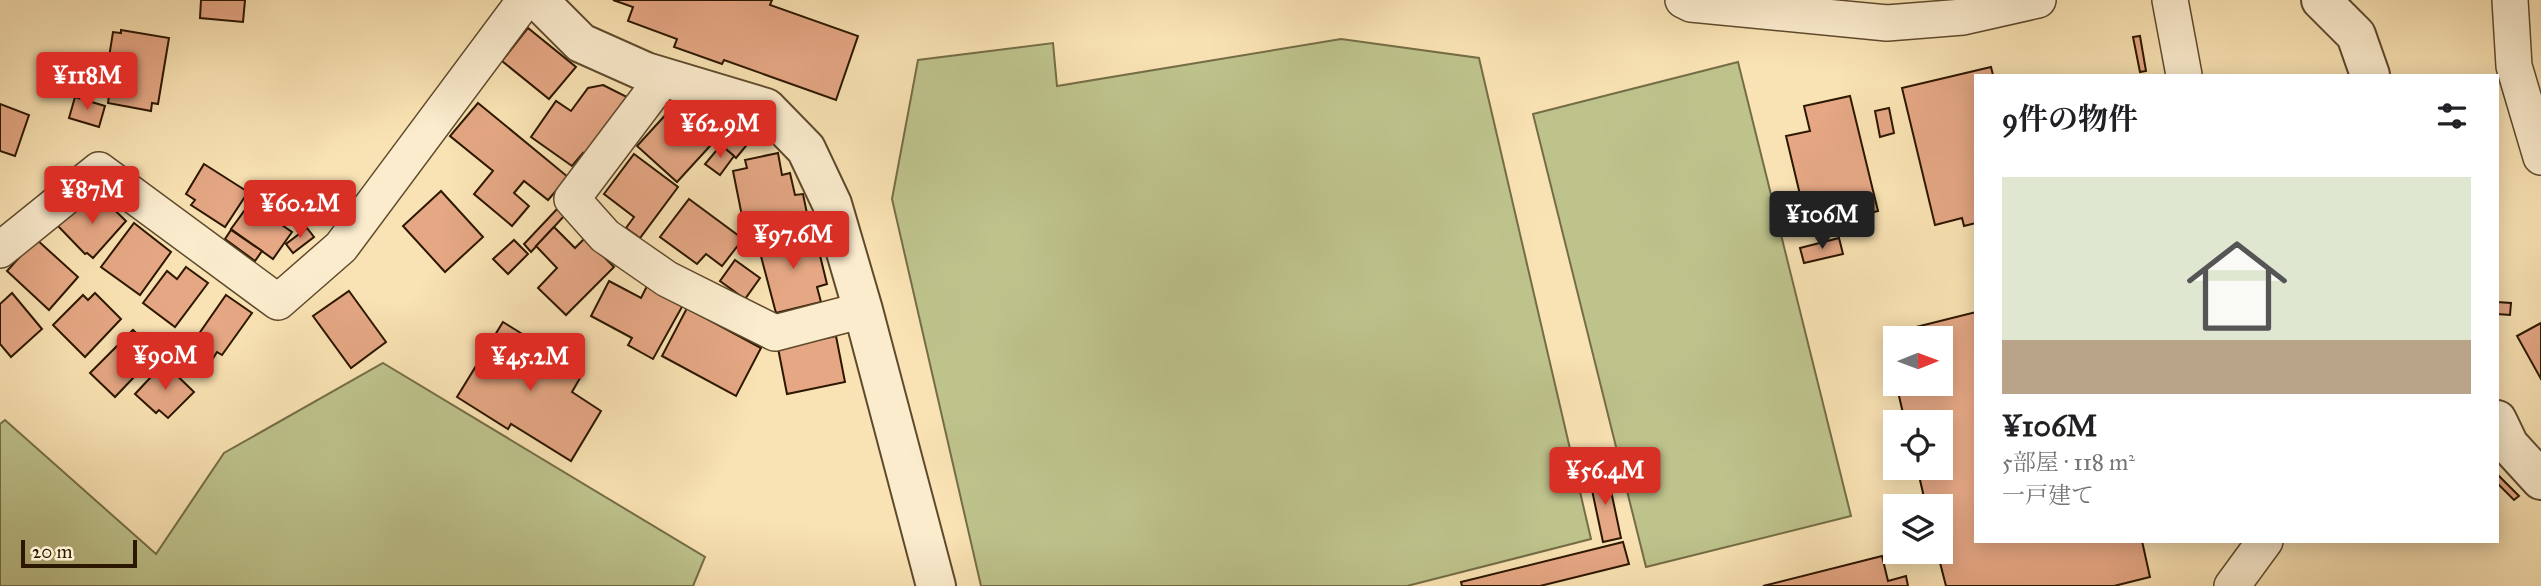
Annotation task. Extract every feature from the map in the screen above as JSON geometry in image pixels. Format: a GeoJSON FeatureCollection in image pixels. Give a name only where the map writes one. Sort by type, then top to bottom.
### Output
{"type":"FeatureCollection","features":[{"type":"Feature","properties":{"kind":"street"},"geometry":{"type":"LineString","coordinates":[[0,250],[99,170],[278,302],[341,247],[525,0]]}},
{"type":"Feature","properties":{"kind":"street"},"geometry":{"type":"LineString","coordinates":[[538,0],[581,43],[646,72],[766,108],[806,149],[832,204],[936,586]]}},
{"type":"Feature","properties":{"kind":"street"},"geometry":{"type":"LineString","coordinates":[[1682,0],[1692,4],[1887,23],[1963,17],[2038,0]]}},
{"type":"Feature","properties":{"kind":"street"},"geometry":{"type":"LineString","coordinates":[[2170,0],[2184,74]]}},
{"type":"Feature","properties":{"kind":"street"},"geometry":{"type":"LineString","coordinates":[[2321,0],[2356,35],[2370,74]]}},
{"type":"Feature","properties":{"kind":"street"},"geometry":{"type":"LineString","coordinates":[[2510,0],[2514,66],[2541,157]]}},
{"type":"Feature","properties":{"kind":"street"},"geometry":{"type":"LineString","coordinates":[[664,77],[572,199],[605,236],[667,279],[775,333],[863,310]]}},
{"type":"Feature","properties":{"kind":"street"},"geometry":{"type":"LineString","coordinates":[[2499,424],[2509,444],[2541,481]]}},
{"type":"Feature","properties":{"kind":"street"},"geometry":{"type":"LineString","coordinates":[[2232,586],[2264,543]]}},
{"type":"Feature","properties":{"kind":"green space"},"geometry":{"type":"Polygon","coordinates":[[[1341,39],[1479,58],[1591,539],[1407,586],[981,586],[892,199],[918,60],[1053,43],[1057,86],[1341,39]]]}},
{"type":"Feature","properties":{"kind":"green space"},"geometry":{"type":"Polygon","coordinates":[[[1738,62],[1851,516],[1646,567],[1533,114],[1738,62]]]}},
{"type":"Feature","properties":{"kind":"green space"},"geometry":{"type":"Polygon","coordinates":[[[383,363],[705,557],[693,586],[0,586],[0,424],[5,420],[156,554],[224,453],[383,363]]]}},
{"type":"Feature","properties":{"kind":"building"},"geometry":{"type":"Polygon","coordinates":[[[201,0],[245,0],[243,22],[200,18],[201,0]]]}},
{"type":"Feature","properties":{"kind":"building"},"geometry":{"type":"Polygon","coordinates":[[[613,0],[772,0],[770,5],[858,36],[836,100],[724,60],[722,64],[674,47],[677,39],[628,21],[633,7],[613,0]]]}},
{"type":"Feature","properties":{"kind":"building"},"geometry":{"type":"Polygon","coordinates":[[[528,28],[576,67],[549,99],[502,61],[528,28]]]}},
{"type":"Feature","properties":{"kind":"building"},"geometry":{"type":"Polygon","coordinates":[[[121,30],[169,38],[158,104],[152,103],[151,111],[108,103],[109,96],[103,95],[113,32],[121,33],[121,30]]]}},
{"type":"Feature","properties":{"kind":"building"},"geometry":{"type":"Polygon","coordinates":[[[2140,36],[2146,71],[2140,72],[2133,37],[2140,36]]]}},
{"type":"Feature","properties":{"kind":"building"},"geometry":{"type":"Polygon","coordinates":[[[1991,67],[1993,74],[1974,74],[1974,224],[1964,226],[1962,218],[1935,225],[1902,88],[1991,67]]]}},
{"type":"Feature","properties":{"kind":"building"},"geometry":{"type":"Polygon","coordinates":[[[603,85],[629,98],[585,156],[583,153],[572,166],[531,137],[556,101],[571,111],[588,88],[603,85]]]}},
{"type":"Feature","properties":{"kind":"building"},"geometry":{"type":"Polygon","coordinates":[[[1850,96],[1878,211],[1808,228],[1786,136],[1810,131],[1804,106],[1850,96]]]}},
{"type":"Feature","properties":{"kind":"building"},"geometry":{"type":"Polygon","coordinates":[[[75,97],[105,106],[99,127],[69,118],[75,97]]]}},
{"type":"Feature","properties":{"kind":"building"},"geometry":{"type":"Polygon","coordinates":[[[478,103],[568,177],[548,200],[524,181],[514,193],[529,206],[512,226],[474,194],[493,171],[450,136],[478,103]]]}},
{"type":"Feature","properties":{"kind":"building"},"geometry":{"type":"Polygon","coordinates":[[[0,104],[29,115],[15,156],[0,151],[0,104]]]}},
{"type":"Feature","properties":{"kind":"building"},"geometry":{"type":"Polygon","coordinates":[[[1889,108],[1894,133],[1880,137],[1875,111],[1889,108]]]}},
{"type":"Feature","properties":{"kind":"building"},"geometry":{"type":"Polygon","coordinates":[[[670,110],[710,146],[677,182],[637,146],[670,110]]]}},
{"type":"Feature","properties":{"kind":"building"},"geometry":{"type":"Polygon","coordinates":[[[735,127],[751,140],[736,158],[721,145],[735,127]]]}},
{"type":"Feature","properties":{"kind":"building"},"geometry":{"type":"Polygon","coordinates":[[[721,145],[734,156],[720,175],[705,164],[721,145]]]}},
{"type":"Feature","properties":{"kind":"building"},"geometry":{"type":"Polygon","coordinates":[[[778,153],[782,175],[790,173],[795,195],[803,194],[810,228],[757,239],[752,214],[742,216],[733,171],[747,168],[745,160],[778,153]]]}},
{"type":"Feature","properties":{"kind":"building"},"geometry":{"type":"Polygon","coordinates":[[[634,154],[678,187],[640,238],[626,228],[634,217],[604,194],[634,154]]]}},
{"type":"Feature","properties":{"kind":"building"},"geometry":{"type":"Polygon","coordinates":[[[204,164],[248,192],[225,227],[191,205],[195,200],[186,194],[204,164]]]}},
{"type":"Feature","properties":{"kind":"building"},"geometry":{"type":"Polygon","coordinates":[[[441,191],[483,237],[445,272],[403,226],[441,191]]]}},
{"type":"Feature","properties":{"kind":"building"},"geometry":{"type":"Polygon","coordinates":[[[100,196],[126,221],[93,258],[85,254],[57,225],[77,204],[86,211],[100,196]]]}},
{"type":"Feature","properties":{"kind":"building"},"geometry":{"type":"Polygon","coordinates":[[[689,199],[743,239],[722,266],[706,254],[697,264],[660,237],[689,199]]]}},
{"type":"Feature","properties":{"kind":"building"},"geometry":{"type":"Polygon","coordinates":[[[250,203],[292,232],[273,259],[231,229],[250,203]]]}},
{"type":"Feature","properties":{"kind":"building"},"geometry":{"type":"Polygon","coordinates":[[[558,208],[565,215],[531,252],[524,244],[558,208]]]}},
{"type":"Feature","properties":{"kind":"building"},"geometry":{"type":"Polygon","coordinates":[[[134,223],[171,252],[140,295],[101,267],[134,223]]]}},
{"type":"Feature","properties":{"kind":"building"},"geometry":{"type":"Polygon","coordinates":[[[554,227],[575,248],[585,238],[614,267],[566,315],[538,288],[557,268],[536,246],[554,227]]]}},
{"type":"Feature","properties":{"kind":"building"},"geometry":{"type":"Polygon","coordinates":[[[307,228],[314,237],[293,253],[286,244],[307,228]]]}},
{"type":"Feature","properties":{"kind":"building"},"geometry":{"type":"Polygon","coordinates":[[[231,230],[262,251],[255,261],[225,239],[231,230]]]}},
{"type":"Feature","properties":{"kind":"building"},"geometry":{"type":"Polygon","coordinates":[[[814,231],[827,284],[817,287],[821,302],[776,313],[758,245],[814,231]]]}},
{"type":"Feature","properties":{"kind":"building"},"geometry":{"type":"Polygon","coordinates":[[[1839,238],[1843,254],[1804,263],[1800,248],[1839,238]]]}},
{"type":"Feature","properties":{"kind":"building"},"geometry":{"type":"Polygon","coordinates":[[[36,239],[78,277],[49,310],[7,271],[36,239]]]}},
{"type":"Feature","properties":{"kind":"building"},"geometry":{"type":"Polygon","coordinates":[[[514,240],[528,254],[508,274],[493,259],[514,240]]]}},
{"type":"Feature","properties":{"kind":"building"},"geometry":{"type":"Polygon","coordinates":[[[735,260],[760,278],[745,299],[720,281],[735,260]]]}},
{"type":"Feature","properties":{"kind":"building"},"geometry":{"type":"Polygon","coordinates":[[[186,267],[208,283],[175,327],[143,303],[167,271],[177,279],[186,267]]]}},
{"type":"Feature","properties":{"kind":"building"},"geometry":{"type":"Polygon","coordinates":[[[609,281],[641,298],[647,286],[683,305],[653,359],[628,345],[632,338],[591,316],[609,281]]]}},
{"type":"Feature","properties":{"kind":"building"},"geometry":{"type":"Polygon","coordinates":[[[349,291],[386,342],[351,368],[313,316],[349,291]]]}},
{"type":"Feature","properties":{"kind":"building"},"geometry":{"type":"Polygon","coordinates":[[[12,293],[42,329],[11,357],[0,344],[0,304],[12,293]]]}},
{"type":"Feature","properties":{"kind":"building"},"geometry":{"type":"Polygon","coordinates":[[[95,293],[121,319],[85,357],[53,325],[83,295],[88,300],[95,293]]]}},
{"type":"Feature","properties":{"kind":"building"},"geometry":{"type":"Polygon","coordinates":[[[226,295],[252,313],[222,355],[217,352],[212,360],[195,347],[200,341],[196,338],[226,295]]]}},
{"type":"Feature","properties":{"kind":"building"},"geometry":{"type":"Polygon","coordinates":[[[2499,302],[2511,303],[2510,315],[2499,314],[2499,302]]]}},
{"type":"Feature","properties":{"kind":"building"},"geometry":{"type":"Polygon","coordinates":[[[687,308],[761,348],[736,396],[662,356],[687,308]]]}},
{"type":"Feature","properties":{"kind":"building"},"geometry":{"type":"Polygon","coordinates":[[[1974,312],[1974,543],[2142,543],[2150,577],[2114,586],[1946,586],[1940,564],[1953,564],[1953,494],[1923,494],[1920,480],[1953,480],[1953,410],[1902,410],[1899,396],[1953,396],[1953,326],[1920,326],[1974,312]]]}},
{"type":"Feature","properties":{"kind":"building"},"geometry":{"type":"Polygon","coordinates":[[[503,322],[556,355],[552,361],[580,378],[572,392],[601,411],[571,461],[511,424],[508,429],[457,397],[503,322]]]}},
{"type":"Feature","properties":{"kind":"building"},"geometry":{"type":"Polygon","coordinates":[[[2541,323],[2541,379],[2517,336],[2541,323]]]}},
{"type":"Feature","properties":{"kind":"building"},"geometry":{"type":"Polygon","coordinates":[[[133,330],[157,353],[115,397],[90,373],[133,330]]]}},
{"type":"Feature","properties":{"kind":"building"},"geometry":{"type":"Polygon","coordinates":[[[836,336],[845,382],[787,394],[778,348],[836,336]]]}},
{"type":"Feature","properties":{"kind":"building"},"geometry":{"type":"Polygon","coordinates":[[[164,363],[194,392],[168,418],[159,410],[156,413],[135,394],[164,363]]]}},
{"type":"Feature","properties":{"kind":"building"},"geometry":{"type":"Polygon","coordinates":[[[1607,472],[1621,538],[1603,542],[1589,476],[1607,472]]]}},
{"type":"Feature","properties":{"kind":"building"},"geometry":{"type":"Polygon","coordinates":[[[2499,476],[2519,496],[2514,500],[2499,485],[2499,476]]]}},
{"type":"Feature","properties":{"kind":"building"},"geometry":{"type":"Polygon","coordinates":[[[1623,542],[1629,564],[1540,586],[1462,586],[1461,582],[1623,542]]]}},
{"type":"Feature","properties":{"kind":"building"},"geometry":{"type":"Polygon","coordinates":[[[1882,556],[1888,581],[1906,576],[1908,586],[1763,586],[1882,556]]]}}]}
